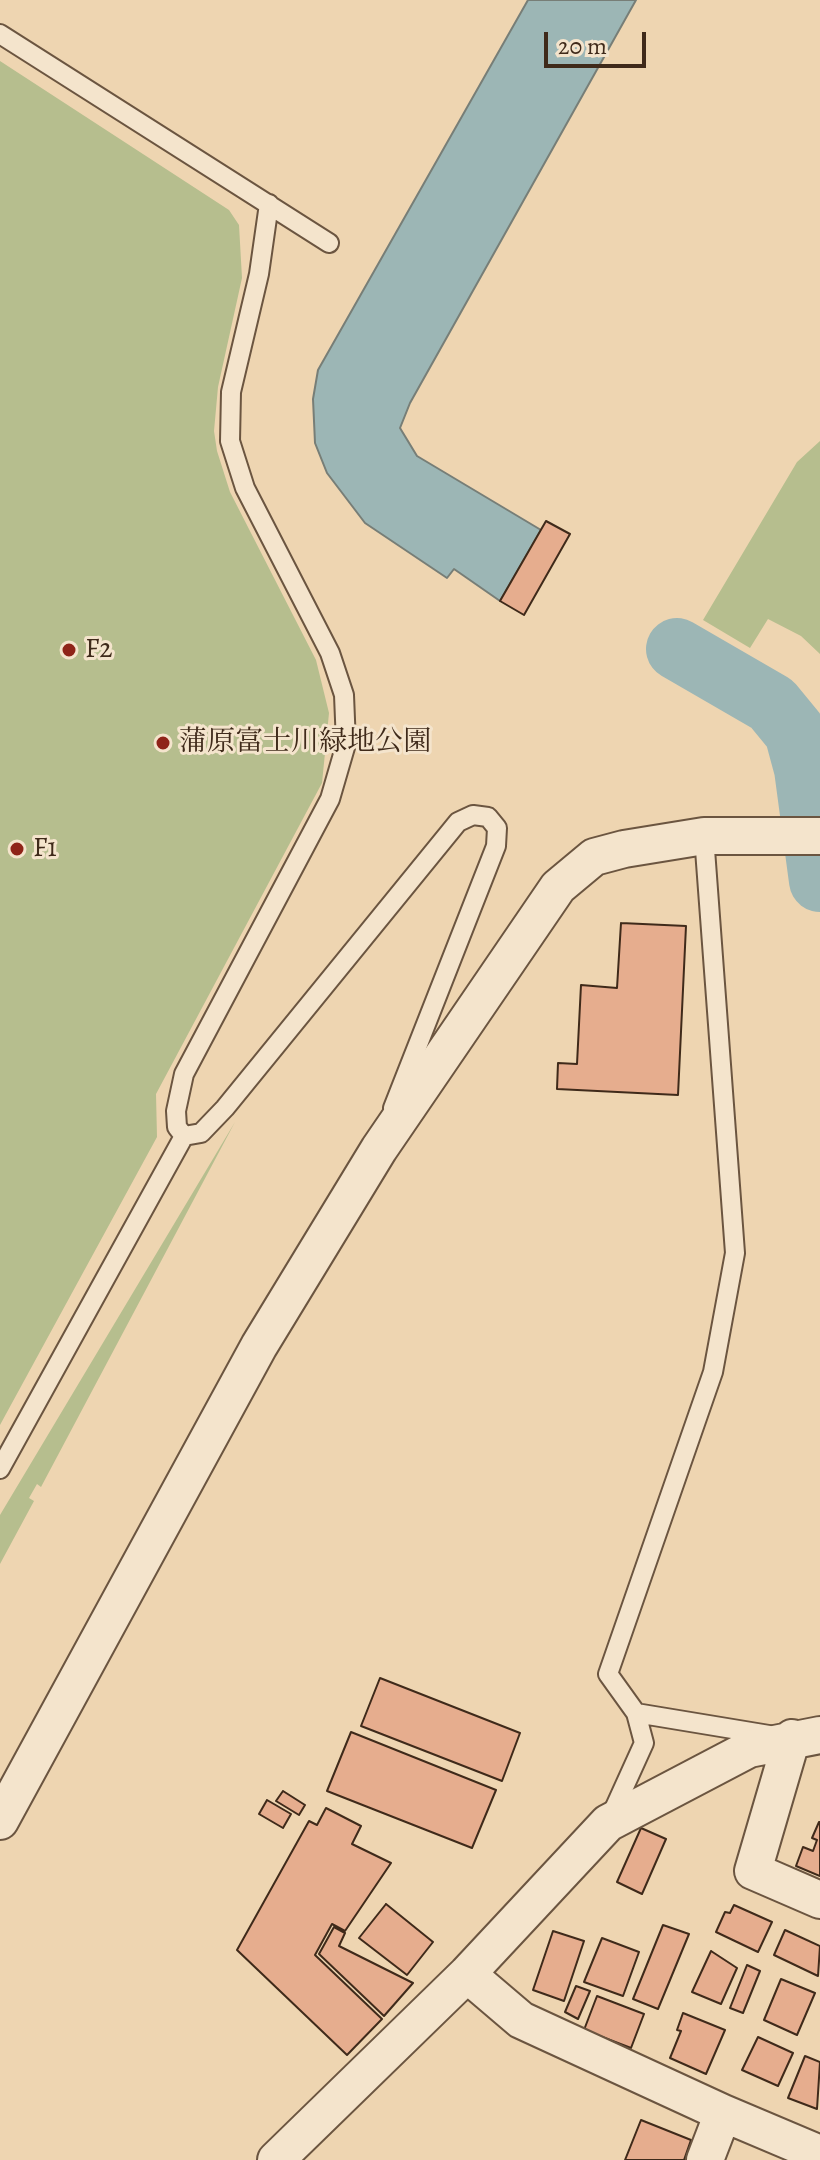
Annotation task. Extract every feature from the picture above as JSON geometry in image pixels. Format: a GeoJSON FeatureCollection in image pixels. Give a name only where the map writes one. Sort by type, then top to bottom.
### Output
{"type":"FeatureCollection","features":[{"type":"Feature","properties":{"kind":"street"},"geometry":{"type":"LineString","coordinates":[[0,1821],[259,1346],[379,1149],[538,913],[577,868],[594,857],[704,836],[820,836]]}},
{"type":"Feature","properties":{"kind":"street"},"geometry":{"type":"LineString","coordinates":[[276,2160],[467,1974],[608,1823],[749,1749],[806,1737]]}},
{"type":"Feature","properties":{"kind":"street"},"geometry":{"type":"LineString","coordinates":[[806,1737],[753,1871],[820,1900]]}},
{"type":"Feature","properties":{"kind":"street"},"geometry":{"type":"LineString","coordinates":[[467,1974],[521,2020],[820,2154]]}},
{"type":"Feature","properties":{"kind":"street"},"geometry":{"type":"LineString","coordinates":[[705,2160],[723,2113]]}},
{"type":"Feature","properties":{"kind":"lane"},"geometry":{"type":"LineString","coordinates":[[0,34],[329,243]]}},
{"type":"Feature","properties":{"kind":"lane"},"geometry":{"type":"LineString","coordinates":[[184,1136],[177,1127],[176,1111],[184,1074],[330,799],[346,744],[344,695],[330,653],[245,488],[230,441],[231,392],[259,274],[269,204]]}},
{"type":"Feature","properties":{"kind":"lane"},"geometry":{"type":"LineString","coordinates":[[184,1136],[201,1133],[225,1108],[458,822],[473,815],[488,817],[497,828],[496,846],[408,1062],[379,1149]]}},
{"type":"Feature","properties":{"kind":"lane"},"geometry":{"type":"LineString","coordinates":[[608,1823],[644,1743],[636,1713],[608,1674],[713,1372],[735,1253],[704,836]]}},
{"type":"Feature","properties":{"kind":"lane"},"geometry":{"type":"LineString","coordinates":[[0,1469],[184,1136]]}},
{"type":"Feature","properties":{"kind":"lane"},"geometry":{"type":"LineString","coordinates":[[636,1713],[806,1737]]}},
{"type":"Feature","properties":{"kind":"green space","name":"蒲原富士川緑地公園"},"geometry":{"type":"Polygon","coordinates":[[[0,61],[229,210],[239,225],[242,278],[218,387],[214,431],[217,451],[230,492],[316,660],[329,713],[322,783],[156,1094],[157,1137],[0,1425],[0,61]]]}},
{"type":"Feature","properties":{"kind":"green space"},"geometry":{"type":"Polygon","coordinates":[[[820,441],[820,654],[801,636],[768,619],[750,648],[703,620],[797,462],[820,441]]]}},
{"type":"Feature","properties":{"kind":"green space"},"geometry":{"type":"Polygon","coordinates":[[[235,1122],[41,1487],[37,1484],[29,1498],[34,1501],[0,1564],[0,1515],[235,1122]]]}},
{"type":"Feature","properties":{"kind":"water"},"geometry":{"type":"Polygon","coordinates":[[[528,0],[636,0],[410,403],[400,428],[417,456],[541,530],[500,601],[454,569],[447,578],[365,523],[327,473],[315,443],[313,399],[318,370],[528,0]]]}},
{"type":"Feature","properties":{"kind":"building"},"geometry":{"type":"Polygon","coordinates":[[[546,521],[570,534],[524,615],[500,601],[546,521]]]}},
{"type":"Feature","properties":{"kind":"building"},"geometry":{"type":"Polygon","coordinates":[[[621,923],[686,926],[678,1095],[557,1089],[558,1063],[577,1064],[581,985],[617,988],[621,923]]]}},
{"type":"Feature","properties":{"kind":"building"},"geometry":{"type":"Polygon","coordinates":[[[380,1678],[520,1733],[502,1781],[361,1726],[380,1678]]]}},
{"type":"Feature","properties":{"kind":"building"},"geometry":{"type":"Polygon","coordinates":[[[351,1732],[496,1790],[472,1848],[327,1791],[351,1732]]]}},
{"type":"Feature","properties":{"kind":"building"},"geometry":{"type":"Polygon","coordinates":[[[283,1791],[305,1805],[299,1815],[276,1801],[283,1791]]]}},
{"type":"Feature","properties":{"kind":"building"},"geometry":{"type":"Polygon","coordinates":[[[267,1800],[291,1814],[283,1828],[259,1814],[267,1800]]]}},
{"type":"Feature","properties":{"kind":"building"},"geometry":{"type":"Polygon","coordinates":[[[326,1808],[361,1826],[352,1844],[391,1863],[345,1931],[332,1924],[315,1955],[382,2019],[347,2055],[237,1950],[309,1821],[317,1825],[326,1808]]]}},
{"type":"Feature","properties":{"kind":"building"},"geometry":{"type":"Polygon","coordinates":[[[819,1822],[820,1876],[796,1866],[803,1847],[813,1851],[817,1840],[812,1838],[819,1822]]]}},
{"type":"Feature","properties":{"kind":"building"},"geometry":{"type":"Polygon","coordinates":[[[641,1828],[666,1839],[642,1894],[617,1882],[641,1828]]]}},
{"type":"Feature","properties":{"kind":"building"},"geometry":{"type":"Polygon","coordinates":[[[386,1904],[433,1942],[407,1975],[359,1938],[386,1904]]]}},
{"type":"Feature","properties":{"kind":"building"},"geometry":{"type":"Polygon","coordinates":[[[734,1905],[772,1922],[758,1952],[716,1932],[725,1912],[730,1913],[734,1905]]]}},
{"type":"Feature","properties":{"kind":"building"},"geometry":{"type":"Polygon","coordinates":[[[663,1925],[689,1934],[658,2009],[633,1999],[663,1925]]]}},
{"type":"Feature","properties":{"kind":"building"},"geometry":{"type":"Polygon","coordinates":[[[334,1927],[345,1933],[339,1946],[413,1983],[384,2016],[319,1954],[334,1927]]]}},
{"type":"Feature","properties":{"kind":"building"},"geometry":{"type":"Polygon","coordinates":[[[785,1930],[820,1946],[818,1976],[774,1955],[785,1930]]]}},
{"type":"Feature","properties":{"kind":"building"},"geometry":{"type":"Polygon","coordinates":[[[553,1931],[584,1941],[564,2001],[533,1990],[553,1931]]]}},
{"type":"Feature","properties":{"kind":"building"},"geometry":{"type":"Polygon","coordinates":[[[602,1938],[639,1952],[623,1996],[584,1982],[602,1938]]]}},
{"type":"Feature","properties":{"kind":"building"},"geometry":{"type":"Polygon","coordinates":[[[711,1951],[737,1968],[721,2004],[692,1992],[711,1951]]]}},
{"type":"Feature","properties":{"kind":"building"},"geometry":{"type":"Polygon","coordinates":[[[747,1965],[760,1971],[743,2013],[730,2008],[747,1965]]]}},
{"type":"Feature","properties":{"kind":"building"},"geometry":{"type":"Polygon","coordinates":[[[781,1979],[815,1993],[797,2035],[764,2020],[781,1979]]]}},
{"type":"Feature","properties":{"kind":"building"},"geometry":{"type":"Polygon","coordinates":[[[576,1986],[590,1991],[578,2019],[565,2012],[576,1986]]]}},
{"type":"Feature","properties":{"kind":"building"},"geometry":{"type":"Polygon","coordinates":[[[597,1996],[644,2014],[631,2048],[584,2030],[597,1996]]]}},
{"type":"Feature","properties":{"kind":"building"},"geometry":{"type":"Polygon","coordinates":[[[683,2013],[725,2030],[706,2074],[670,2058],[681,2031],[677,2030],[683,2013]]]}},
{"type":"Feature","properties":{"kind":"building"},"geometry":{"type":"Polygon","coordinates":[[[758,2037],[793,2053],[778,2086],[742,2070],[758,2037]]]}},
{"type":"Feature","properties":{"kind":"building"},"geometry":{"type":"Polygon","coordinates":[[[805,2056],[820,2062],[817,2109],[788,2098],[805,2056]]]}},
{"type":"Feature","properties":{"kind":"building"},"geometry":{"type":"Polygon","coordinates":[[[641,2120],[691,2140],[684,2160],[625,2160],[641,2120]]]}},
{"type":"Feature","properties":{"kind":"waterway"},"geometry":{"type":"LineString","coordinates":[[677,649],[772,704],[795,732],[805,769],[820,881]]}},
{"type":"Feature","properties":{"kind":"place","name":"F2"},"geometry":{"type":"Point","coordinates":[69,650]}},
{"type":"Feature","properties":{"kind":"place","name":"蒲原富士川緑地公園"},"geometry":{"type":"Point","coordinates":[163,743]}},
{"type":"Feature","properties":{"kind":"place","name":"F1"},"geometry":{"type":"Point","coordinates":[17,849]}}]}
